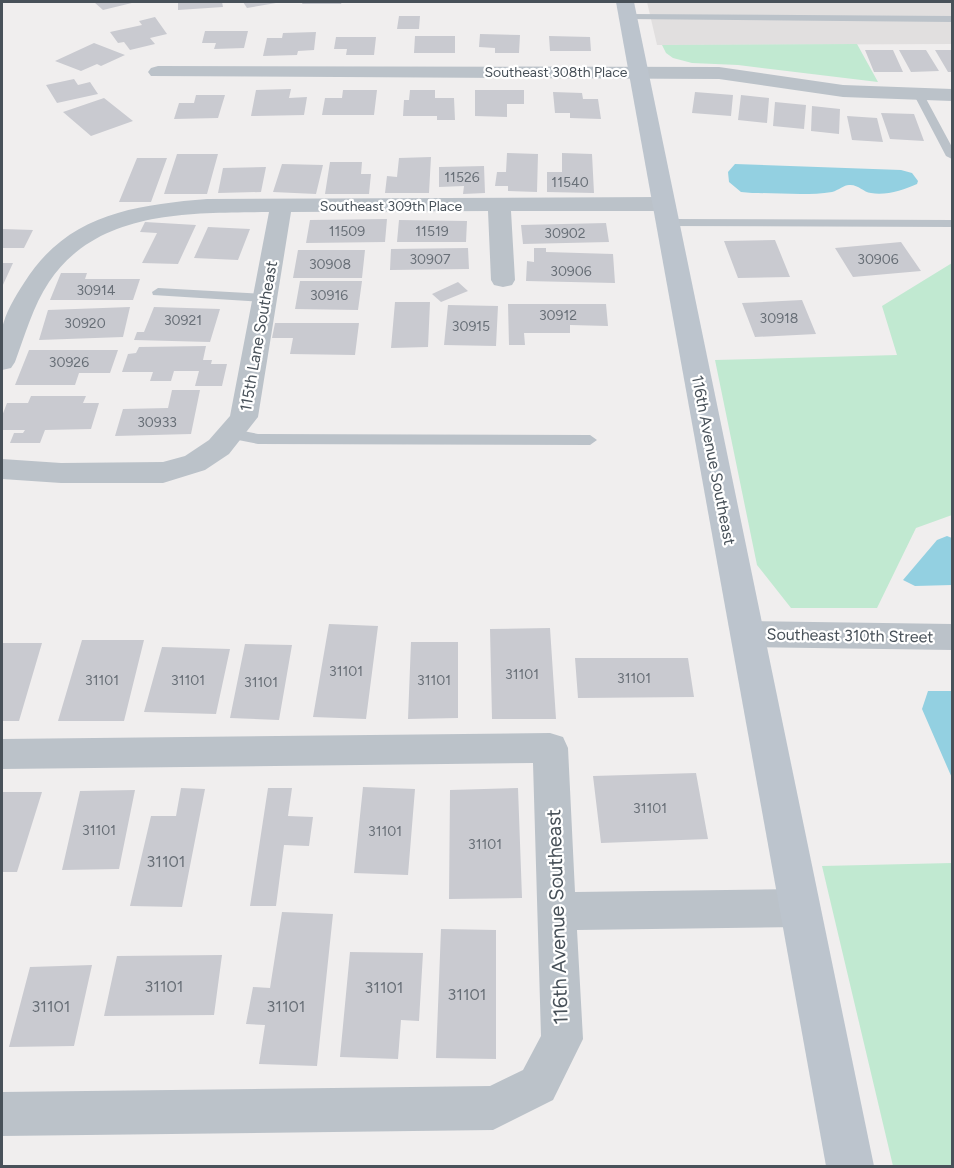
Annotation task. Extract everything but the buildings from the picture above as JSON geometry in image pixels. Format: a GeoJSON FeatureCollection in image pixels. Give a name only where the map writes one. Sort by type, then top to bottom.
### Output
{"type":"FeatureCollection","features":[{"type":"Feature","properties":{"kind":"street","name":"116th Avenue Southeast"},"geometry":{"type":"LineString","coordinates":[[626,9],[850,1167]]}},
{"type":"Feature","properties":{"kind":"street","name":"Southeast 308th Place"},"geometry":{"type":"LineString","coordinates":[[158,72],[719,73],[843,91],[952,95]]}},
{"type":"Feature","properties":{"kind":"street","name":"Southeast 309th Place"},"geometry":{"type":"LineString","coordinates":[[2,362],[36,282],[51,262],[63,250],[87,233],[119,217],[162,208],[281,206],[499,206],[666,214]]}},
{"type":"Feature","properties":{"kind":"street","name":"115th Lane Southeast"},"geometry":{"type":"LineString","coordinates":[[2,469],[32,474],[155,472],[185,468],[211,454],[233,434],[244,417],[281,206]]}},
{"type":"Feature","properties":{"kind":"street"},"geometry":{"type":"LineString","coordinates":[[499,206],[503,280]]}},
{"type":"Feature","properties":{"kind":"street","name":"Southeast 310th Street"},"geometry":{"type":"LineString","coordinates":[[747,634],[952,637]]}},
{"type":"Feature","properties":{"kind":"street","name":"116th Avenue Southeast"},"geometry":{"type":"LineString","coordinates":[[2,754],[550,748],[562,1039],[538,1085],[493,1107],[2,1114]]}},
{"type":"Feature","properties":{"kind":"street"},"geometry":{"type":"LineString","coordinates":[[558,911],[800,908]]}},
{"type":"Feature","properties":{"kind":"lane"},"geometry":{"type":"LineString","coordinates":[[626,9],[952,19]]}},
{"type":"Feature","properties":{"kind":"lane"},"geometry":{"type":"LineString","coordinates":[[919,95],[952,156]]}},
{"type":"Feature","properties":{"kind":"lane"},"geometry":{"type":"LineString","coordinates":[[666,214],[952,224]]}},
{"type":"Feature","properties":{"kind":"lane"},"geometry":{"type":"LineString","coordinates":[[158,292],[266,298]]}},
{"type":"Feature","properties":{"kind":"lane"},"geometry":{"type":"LineString","coordinates":[[233,434],[258,439],[590,440]]}},
{"type":"Feature","properties":{"kind":"shaded area"},"geometry":{"type":"Polygon","coordinates":[[[647,2],[952,2],[952,44],[657,45],[647,2]]]}},
{"type":"Feature","properties":{"kind":"green space"},"geometry":{"type":"Polygon","coordinates":[[[857,44],[878,82],[738,65],[692,63],[673,58],[666,53],[662,45],[857,44]]]}},
{"type":"Feature","properties":{"kind":"green space"},"geometry":{"type":"Polygon","coordinates":[[[952,263],[952,515],[916,528],[877,608],[791,608],[757,565],[715,360],[897,355],[882,306],[952,263]]]}},
{"type":"Feature","properties":{"kind":"green space"},"geometry":{"type":"Polygon","coordinates":[[[952,863],[952,1166],[893,1166],[822,866],[952,863]]]}},
{"type":"Feature","properties":{"kind":"water"},"geometry":{"type":"Polygon","coordinates":[[[735,164],[901,170],[912,173],[918,181],[917,184],[906,188],[882,194],[868,192],[852,185],[832,192],[813,194],[741,192],[729,182],[728,172],[735,164]]]}},
{"type":"Feature","properties":{"kind":"water"},"geometry":{"type":"Polygon","coordinates":[[[947,536],[952,538],[952,585],[915,586],[903,580],[937,540],[947,536]]]}},
{"type":"Feature","properties":{"kind":"water"},"geometry":{"type":"Polygon","coordinates":[[[928,691],[952,691],[952,778],[922,709],[928,691]]]}}]}
